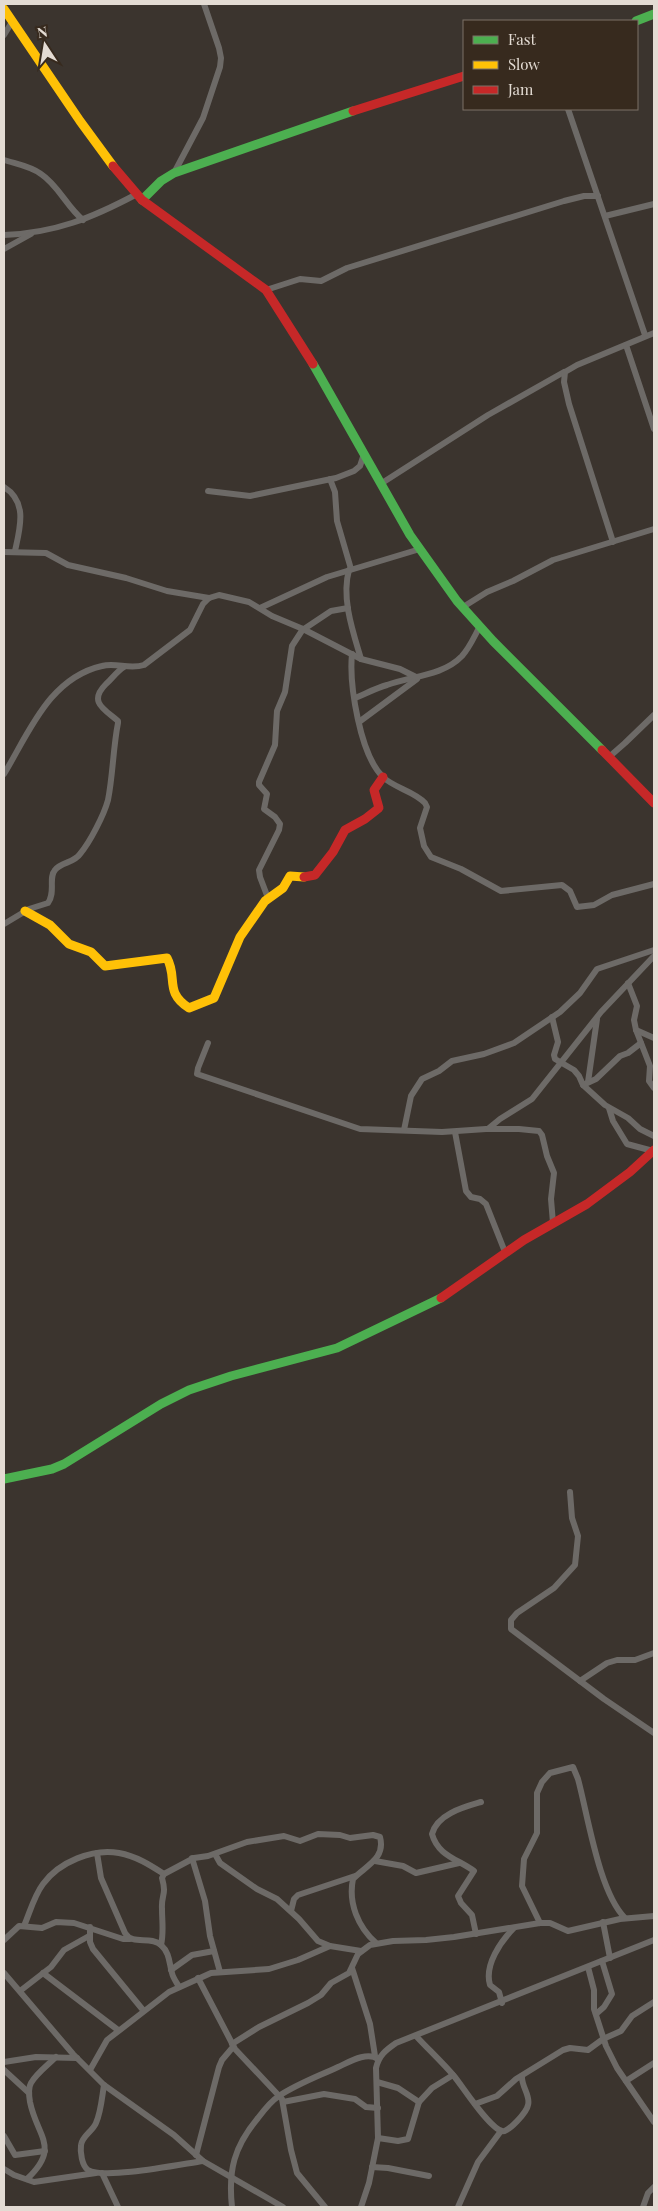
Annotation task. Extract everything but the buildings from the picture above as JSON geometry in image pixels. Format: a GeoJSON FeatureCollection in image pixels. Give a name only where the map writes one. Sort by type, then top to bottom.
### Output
{"type":"FeatureCollection","features":[{"type":"Feature","properties":{"kind":"street"},"geometry":{"type":"LineString","coordinates":[[174,173],[203,118],[220,67],[219,48],[204,4]]}},
{"type":"Feature","properties":{"kind":"street"},"geometry":{"type":"LineString","coordinates":[[4,9],[80,121],[139,197],[169,221],[249,276],[266,290],[308,355],[410,535],[463,607],[654,804]]}},
{"type":"Feature","properties":{"kind":"street"},"geometry":{"type":"LineString","coordinates":[[638,20],[654,14]]}},
{"type":"Feature","properties":{"kind":"street"},"geometry":{"type":"LineString","coordinates":[[4,35],[12,22]]}},
{"type":"Feature","properties":{"kind":"street"},"geometry":{"type":"LineString","coordinates":[[4,235],[53,230],[83,220],[139,197],[161,180],[174,173],[357,110],[463,76]]}},
{"type":"Feature","properties":{"kind":"street"},"geometry":{"type":"LineString","coordinates":[[568,110],[645,335]]}},
{"type":"Feature","properties":{"kind":"street"},"geometry":{"type":"LineString","coordinates":[[4,160],[40,173],[52,183],[72,210],[83,220]]}},
{"type":"Feature","properties":{"kind":"street"},"geometry":{"type":"LineString","coordinates":[[266,290],[300,278],[321,281],[347,268],[555,204],[584,196],[598,196]]}},
{"type":"Feature","properties":{"kind":"street"},"geometry":{"type":"LineString","coordinates":[[605,216],[654,204]]}},
{"type":"Feature","properties":{"kind":"street"},"geometry":{"type":"LineString","coordinates":[[4,249],[32,233]]}},
{"type":"Feature","properties":{"kind":"street"},"geometry":{"type":"LineString","coordinates":[[382,483],[496,411],[576,365],[654,332]]}},
{"type":"Feature","properties":{"kind":"street"},"geometry":{"type":"LineString","coordinates":[[626,345],[654,429]]}},
{"type":"Feature","properties":{"kind":"street"},"geometry":{"type":"LineString","coordinates":[[565,372],[563,377],[569,404],[613,542]]}},
{"type":"Feature","properties":{"kind":"street"},"geometry":{"type":"LineString","coordinates":[[208,492],[250,496],[330,479],[354,471],[360,466],[364,454]]}},
{"type":"Feature","properties":{"kind":"street"},"geometry":{"type":"LineString","coordinates":[[330,479],[335,492],[336,521],[350,569],[346,583],[348,608],[361,658]]}},
{"type":"Feature","properties":{"kind":"street"},"geometry":{"type":"LineString","coordinates":[[4,488],[14,495],[20,510],[21,527],[15,551]]}},
{"type":"Feature","properties":{"kind":"street"},"geometry":{"type":"LineString","coordinates":[[463,607],[487,592],[522,577],[553,560],[654,529]]}},
{"type":"Feature","properties":{"kind":"street"},"geometry":{"type":"LineString","coordinates":[[260,608],[300,588],[350,569],[420,549]]}},
{"type":"Feature","properties":{"kind":"street"},"geometry":{"type":"LineString","coordinates":[[4,552],[46,552],[68,565],[126,578],[167,591],[209,598],[219,595],[238,598],[361,658],[400,669],[418,677]]}},
{"type":"Feature","properties":{"kind":"street"},"geometry":{"type":"LineString","coordinates":[[4,774],[41,710],[60,689],[85,673],[103,665],[135,668],[144,665],[190,630],[200,607],[209,598]]}},
{"type":"Feature","properties":{"kind":"street"},"geometry":{"type":"LineString","coordinates":[[268,898],[259,870],[279,830],[280,824],[279,820],[264,809],[267,794],[259,785],[259,782],[275,746],[278,711],[285,692],[292,646],[303,629],[327,612],[348,608]]}},
{"type":"Feature","properties":{"kind":"street"},"geometry":{"type":"LineString","coordinates":[[355,698],[387,684],[418,677],[456,661],[470,646],[480,626]]}},
{"type":"Feature","properties":{"kind":"street"},"geometry":{"type":"LineString","coordinates":[[352,654],[355,698],[366,748],[383,777],[426,803],[427,807],[420,828],[424,846],[431,856],[461,869],[496,890],[505,892],[562,885],[570,891],[575,906],[594,905],[612,895],[654,884]]}},
{"type":"Feature","properties":{"kind":"street"},"geometry":{"type":"LineString","coordinates":[[4,924],[25,911],[48,903],[53,892],[53,872],[56,868],[76,860],[88,844],[107,802],[118,723],[118,721],[103,710],[97,696],[98,692],[114,674],[124,667]]}},
{"type":"Feature","properties":{"kind":"street"},"geometry":{"type":"LineString","coordinates":[[359,722],[418,677]]}},
{"type":"Feature","properties":{"kind":"street"},"geometry":{"type":"LineString","coordinates":[[609,757],[654,714]]}},
{"type":"Feature","properties":{"kind":"street"},"geometry":{"type":"LineString","coordinates":[[25,911],[50,924],[69,944],[91,952],[106,966],[167,958],[170,962],[171,982],[175,996],[186,1006],[193,1008],[214,998],[224,978],[236,942],[268,898],[283,888],[290,876],[308,877],[320,871],[344,830],[365,819],[379,808],[374,790],[383,777]]}},
{"type":"Feature","properties":{"kind":"street"},"geometry":{"type":"LineString","coordinates":[[404,1130],[411,1096],[422,1079],[439,1071],[452,1061],[509,1046],[552,1017],[574,999],[599,968],[654,950]]}},
{"type":"Feature","properties":{"kind":"street"},"geometry":{"type":"LineString","coordinates":[[489,1128],[532,1099],[597,1017],[654,956]]}},
{"type":"Feature","properties":{"kind":"street"},"geometry":{"type":"LineString","coordinates":[[628,983],[637,1006],[634,1020],[636,1030],[650,1066],[649,1081],[654,1088]]}},
{"type":"Feature","properties":{"kind":"street"},"geometry":{"type":"LineString","coordinates":[[552,1017],[558,1042],[554,1057],[574,1070],[609,1108],[628,1118],[640,1129],[654,1136]]}},
{"type":"Feature","properties":{"kind":"street"},"geometry":{"type":"LineString","coordinates":[[586,1083],[595,1045],[597,1017]]}},
{"type":"Feature","properties":{"kind":"street"},"geometry":{"type":"LineString","coordinates":[[636,1030],[654,1038]]}},
{"type":"Feature","properties":{"kind":"street"},"geometry":{"type":"LineString","coordinates":[[208,1043],[197,1074],[355,1128],[455,1132],[489,1128],[519,1129],[542,1134],[555,1178],[552,1199],[553,1223]]}},
{"type":"Feature","properties":{"kind":"street"},"geometry":{"type":"LineString","coordinates":[[586,1083],[596,1079],[620,1056],[628,1053],[641,1043]]}},
{"type":"Feature","properties":{"kind":"street"},"geometry":{"type":"LineString","coordinates":[[609,1108],[611,1117],[627,1144],[654,1150]]}},
{"type":"Feature","properties":{"kind":"street"},"geometry":{"type":"LineString","coordinates":[[455,1132],[466,1191],[471,1197],[480,1199],[486,1204],[505,1252]]}},
{"type":"Feature","properties":{"kind":"street"},"geometry":{"type":"LineString","coordinates":[[4,1479],[52,1469],[64,1464],[144,1414],[189,1390],[231,1376],[337,1348],[437,1301],[505,1252],[616,1183],[654,1150]]}},
{"type":"Feature","properties":{"kind":"street"},"geometry":{"type":"LineString","coordinates":[[570,1492],[572,1518],[578,1536],[575,1565],[554,1588],[517,1613],[511,1620],[510,1627],[520,1638],[654,1732]]}},
{"type":"Feature","properties":{"kind":"street"},"geometry":{"type":"LineString","coordinates":[[580,1681],[607,1663],[617,1660],[635,1660],[654,1653]]}},
{"type":"Feature","properties":{"kind":"street"},"geometry":{"type":"LineString","coordinates":[[540,1923],[522,1886],[524,1859],[536,1832],[537,1793],[542,1782],[550,1773],[573,1766],[601,1869],[614,1904],[625,1918]]}},
{"type":"Feature","properties":{"kind":"street"},"geometry":{"type":"LineString","coordinates":[[476,1934],[472,1915],[461,1903],[458,1896],[474,1871],[445,1854],[434,1843],[432,1830],[442,1819],[450,1814],[481,1802]]}},
{"type":"Feature","properties":{"kind":"street"},"geometry":{"type":"LineString","coordinates":[[161,1945],[164,1930],[162,1904],[166,1890],[162,1878],[164,1874],[192,1858],[215,1854],[247,1842],[284,1836],[297,1841],[318,1834],[340,1835],[350,1838],[373,1835],[380,1837],[382,1844],[375,1861],[356,1875],[298,1895],[294,1899],[291,1911]]}},
{"type":"Feature","properties":{"kind":"street"},"geometry":{"type":"LineString","coordinates":[[24,1926],[42,1886],[49,1877],[68,1862],[97,1854],[117,1852],[131,1856],[164,1874]]}},
{"type":"Feature","properties":{"kind":"street"},"geometry":{"type":"LineString","coordinates":[[97,1854],[101,1878],[121,1924],[130,1939]]}},
{"type":"Feature","properties":{"kind":"street"},"geometry":{"type":"LineString","coordinates":[[215,1854],[220,1863],[257,1889],[274,1896],[291,1911],[318,1941],[330,1946],[361,1951]]}},
{"type":"Feature","properties":{"kind":"street"},"geometry":{"type":"LineString","coordinates":[[192,1858],[205,1901],[220,1972]]}},
{"type":"Feature","properties":{"kind":"street"},"geometry":{"type":"LineString","coordinates":[[375,1861],[403,1866],[416,1873],[459,1863]]}},
{"type":"Feature","properties":{"kind":"street"},"geometry":{"type":"LineString","coordinates":[[356,1875],[353,1879],[351,1890],[355,1916],[367,1936],[376,1943]]}},
{"type":"Feature","properties":{"kind":"street"},"geometry":{"type":"LineString","coordinates":[[196,2155],[219,2067],[233,2045],[259,2027],[321,1995],[331,1983],[349,1973],[354,1960],[361,1951],[376,1943],[476,1934],[540,1923],[550,1923],[568,1931],[625,1918],[654,1916]]}},
{"type":"Feature","properties":{"kind":"street"},"geometry":{"type":"LineString","coordinates":[[4,1940],[16,1928],[24,1926],[42,1928],[52,1923],[62,1922],[90,1926],[123,1939],[154,1941],[161,1945],[170,1958],[173,1977],[179,1987]]}},
{"type":"Feature","properties":{"kind":"street"},"geometry":{"type":"LineString","coordinates":[[603,1922],[610,1958]]}},
{"type":"Feature","properties":{"kind":"street"},"geometry":{"type":"LineString","coordinates":[[90,1926],[89,1936],[93,1949],[143,2010]]}},
{"type":"Feature","properties":{"kind":"street"},"geometry":{"type":"LineString","coordinates":[[502,2003],[499,1992],[490,1985],[489,1971],[501,1943],[515,1927]]}},
{"type":"Feature","properties":{"kind":"street"},"geometry":{"type":"LineString","coordinates":[[20,1992],[43,1973],[64,1950],[89,1936]]}},
{"type":"Feature","properties":{"kind":"street"},"geometry":{"type":"LineString","coordinates":[[376,2058],[396,2044],[502,2003],[654,1940]]}},
{"type":"Feature","properties":{"kind":"street"},"geometry":{"type":"LineString","coordinates":[[90,2070],[102,2047],[118,2030],[143,2010],[179,1987],[198,1978],[220,1972],[269,1969],[298,1960],[330,1946]]}},
{"type":"Feature","properties":{"kind":"street"},"geometry":{"type":"LineString","coordinates":[[171,1970],[192,1955],[214,1950]]}},
{"type":"Feature","properties":{"kind":"street"},"geometry":{"type":"LineString","coordinates":[[596,2014],[604,2007],[612,1994],[602,1961]]}},
{"type":"Feature","properties":{"kind":"street"},"geometry":{"type":"LineString","coordinates":[[588,1967],[593,1983],[593,2006],[603,2039],[612,2060],[654,2122]]}},
{"type":"Feature","properties":{"kind":"street"},"geometry":{"type":"LineString","coordinates":[[352,1968],[370,2024],[376,2058],[378,2108],[378,2138],[370,2182],[361,2207]]}},
{"type":"Feature","properties":{"kind":"street"},"geometry":{"type":"LineString","coordinates":[[4,1973],[77,2058],[104,2086],[174,2135],[203,2160],[283,2207]]}},
{"type":"Feature","properties":{"kind":"street"},"geometry":{"type":"LineString","coordinates":[[43,1973],[118,2030]]}},
{"type":"Feature","properties":{"kind":"street"},"geometry":{"type":"LineString","coordinates":[[198,1978],[233,2045],[281,2099],[297,2173],[325,2207]]}},
{"type":"Feature","properties":{"kind":"street"},"geometry":{"type":"LineString","coordinates":[[475,2104],[497,2096],[522,2076],[563,2050],[570,2048],[588,2050],[603,2039],[621,2031],[632,2016],[654,2002]]}},
{"type":"Feature","properties":{"kind":"street"},"geometry":{"type":"LineString","coordinates":[[416,2036],[453,2075],[475,2104],[501,2131]]}},
{"type":"Feature","properties":{"kind":"street"},"geometry":{"type":"LineString","coordinates":[[232,2207],[230,2177],[236,2152],[245,2134],[281,2099],[347,2063],[368,2056],[376,2058]]}},
{"type":"Feature","properties":{"kind":"street"},"geometry":{"type":"LineString","coordinates":[[4,2062],[36,2057],[77,2058]]}},
{"type":"Feature","properties":{"kind":"street"},"geometry":{"type":"LineString","coordinates":[[27,2179],[40,2165],[45,2152],[31,2108],[30,2084],[56,2057]]}},
{"type":"Feature","properties":{"kind":"street"},"geometry":{"type":"LineString","coordinates":[[626,2081],[654,2064]]}},
{"type":"Feature","properties":{"kind":"street"},"geometry":{"type":"LineString","coordinates":[[4,2070],[29,2093]]}},
{"type":"Feature","properties":{"kind":"street"},"geometry":{"type":"LineString","coordinates":[[378,2138],[398,2141],[408,2139],[419,2102],[432,2088],[453,2075]]}},
{"type":"Feature","properties":{"kind":"street"},"geometry":{"type":"LineString","coordinates":[[458,2207],[478,2162],[501,2131],[506,2131],[510,2128],[528,2108],[528,2099],[522,2082],[522,2076]]}},
{"type":"Feature","properties":{"kind":"street"},"geometry":{"type":"LineString","coordinates":[[377,2082],[398,2088],[419,2102]]}},
{"type":"Feature","properties":{"kind":"street"},"geometry":{"type":"LineString","coordinates":[[101,2173],[91,2171],[84,2165],[81,2146],[82,2140],[96,2124],[104,2086]]}},
{"type":"Feature","properties":{"kind":"street"},"geometry":{"type":"LineString","coordinates":[[281,2099],[324,2094],[355,2099],[366,2107],[378,2108]]}},
{"type":"Feature","properties":{"kind":"street"},"geometry":{"type":"LineString","coordinates":[[4,2136],[15,2155],[45,2152]]}},
{"type":"Feature","properties":{"kind":"street"},"geometry":{"type":"LineString","coordinates":[[4,2169],[14,2175],[37,2182],[56,2177],[203,2160]]}},
{"type":"Feature","properties":{"kind":"street"},"geometry":{"type":"LineString","coordinates":[[372,2167],[388,2168],[429,2176]]}},
{"type":"Feature","properties":{"kind":"street"},"geometry":{"type":"LineString","coordinates":[[101,2173],[118,2207]]}},
{"type":"Feature","properties":{"kind":"street"},"geometry":{"type":"LineString","coordinates":[[643,2207],[648,2193],[654,2187]]}},
{"type":"Feature","properties":{"kind":"traffic: fast"},"geometry":{"type":"LineString","coordinates":[[638,20],[654,14]]}},
{"type":"Feature","properties":{"kind":"traffic: fast"},"geometry":{"type":"LineString","coordinates":[[142,200],[161,181],[174,173],[353,111]]}},
{"type":"Feature","properties":{"kind":"traffic: fast"},"geometry":{"type":"LineString","coordinates":[[313,364],[410,535],[457,601],[493,641],[602,750]]}},
{"type":"Feature","properties":{"kind":"traffic: fast"},"geometry":{"type":"LineString","coordinates":[[4,1479],[52,1469],[64,1464],[161,1404],[189,1390],[231,1376],[337,1348],[441,1298]]}},
{"type":"Feature","properties":{"kind":"traffic: slow"},"geometry":{"type":"LineString","coordinates":[[4,9],[113,166]]}},
{"type":"Feature","properties":{"kind":"traffic: slow"},"geometry":{"type":"LineString","coordinates":[[25,911],[50,925],[69,944],[91,952],[105,966],[167,958],[172,972],[174,990],[181,1002],[189,1008],[214,998],[240,937],[265,901],[283,888],[290,876],[304,877]]}},
{"type":"Feature","properties":{"kind":"traffic: jam"},"geometry":{"type":"LineString","coordinates":[[353,111],[463,76]]}},
{"type":"Feature","properties":{"kind":"traffic: jam"},"geometry":{"type":"LineString","coordinates":[[113,166],[142,200],[266,290],[313,364]]}},
{"type":"Feature","properties":{"kind":"traffic: jam"},"geometry":{"type":"LineString","coordinates":[[602,750],[654,803]]}},
{"type":"Feature","properties":{"kind":"traffic: jam"},"geometry":{"type":"LineString","coordinates":[[304,877],[315,875],[333,852],[345,830],[365,819],[379,808],[374,790],[383,777]]}},
{"type":"Feature","properties":{"kind":"traffic: jam"},"geometry":{"type":"LineString","coordinates":[[441,1298],[524,1240],[587,1204],[630,1172],[654,1150]]}}]}
